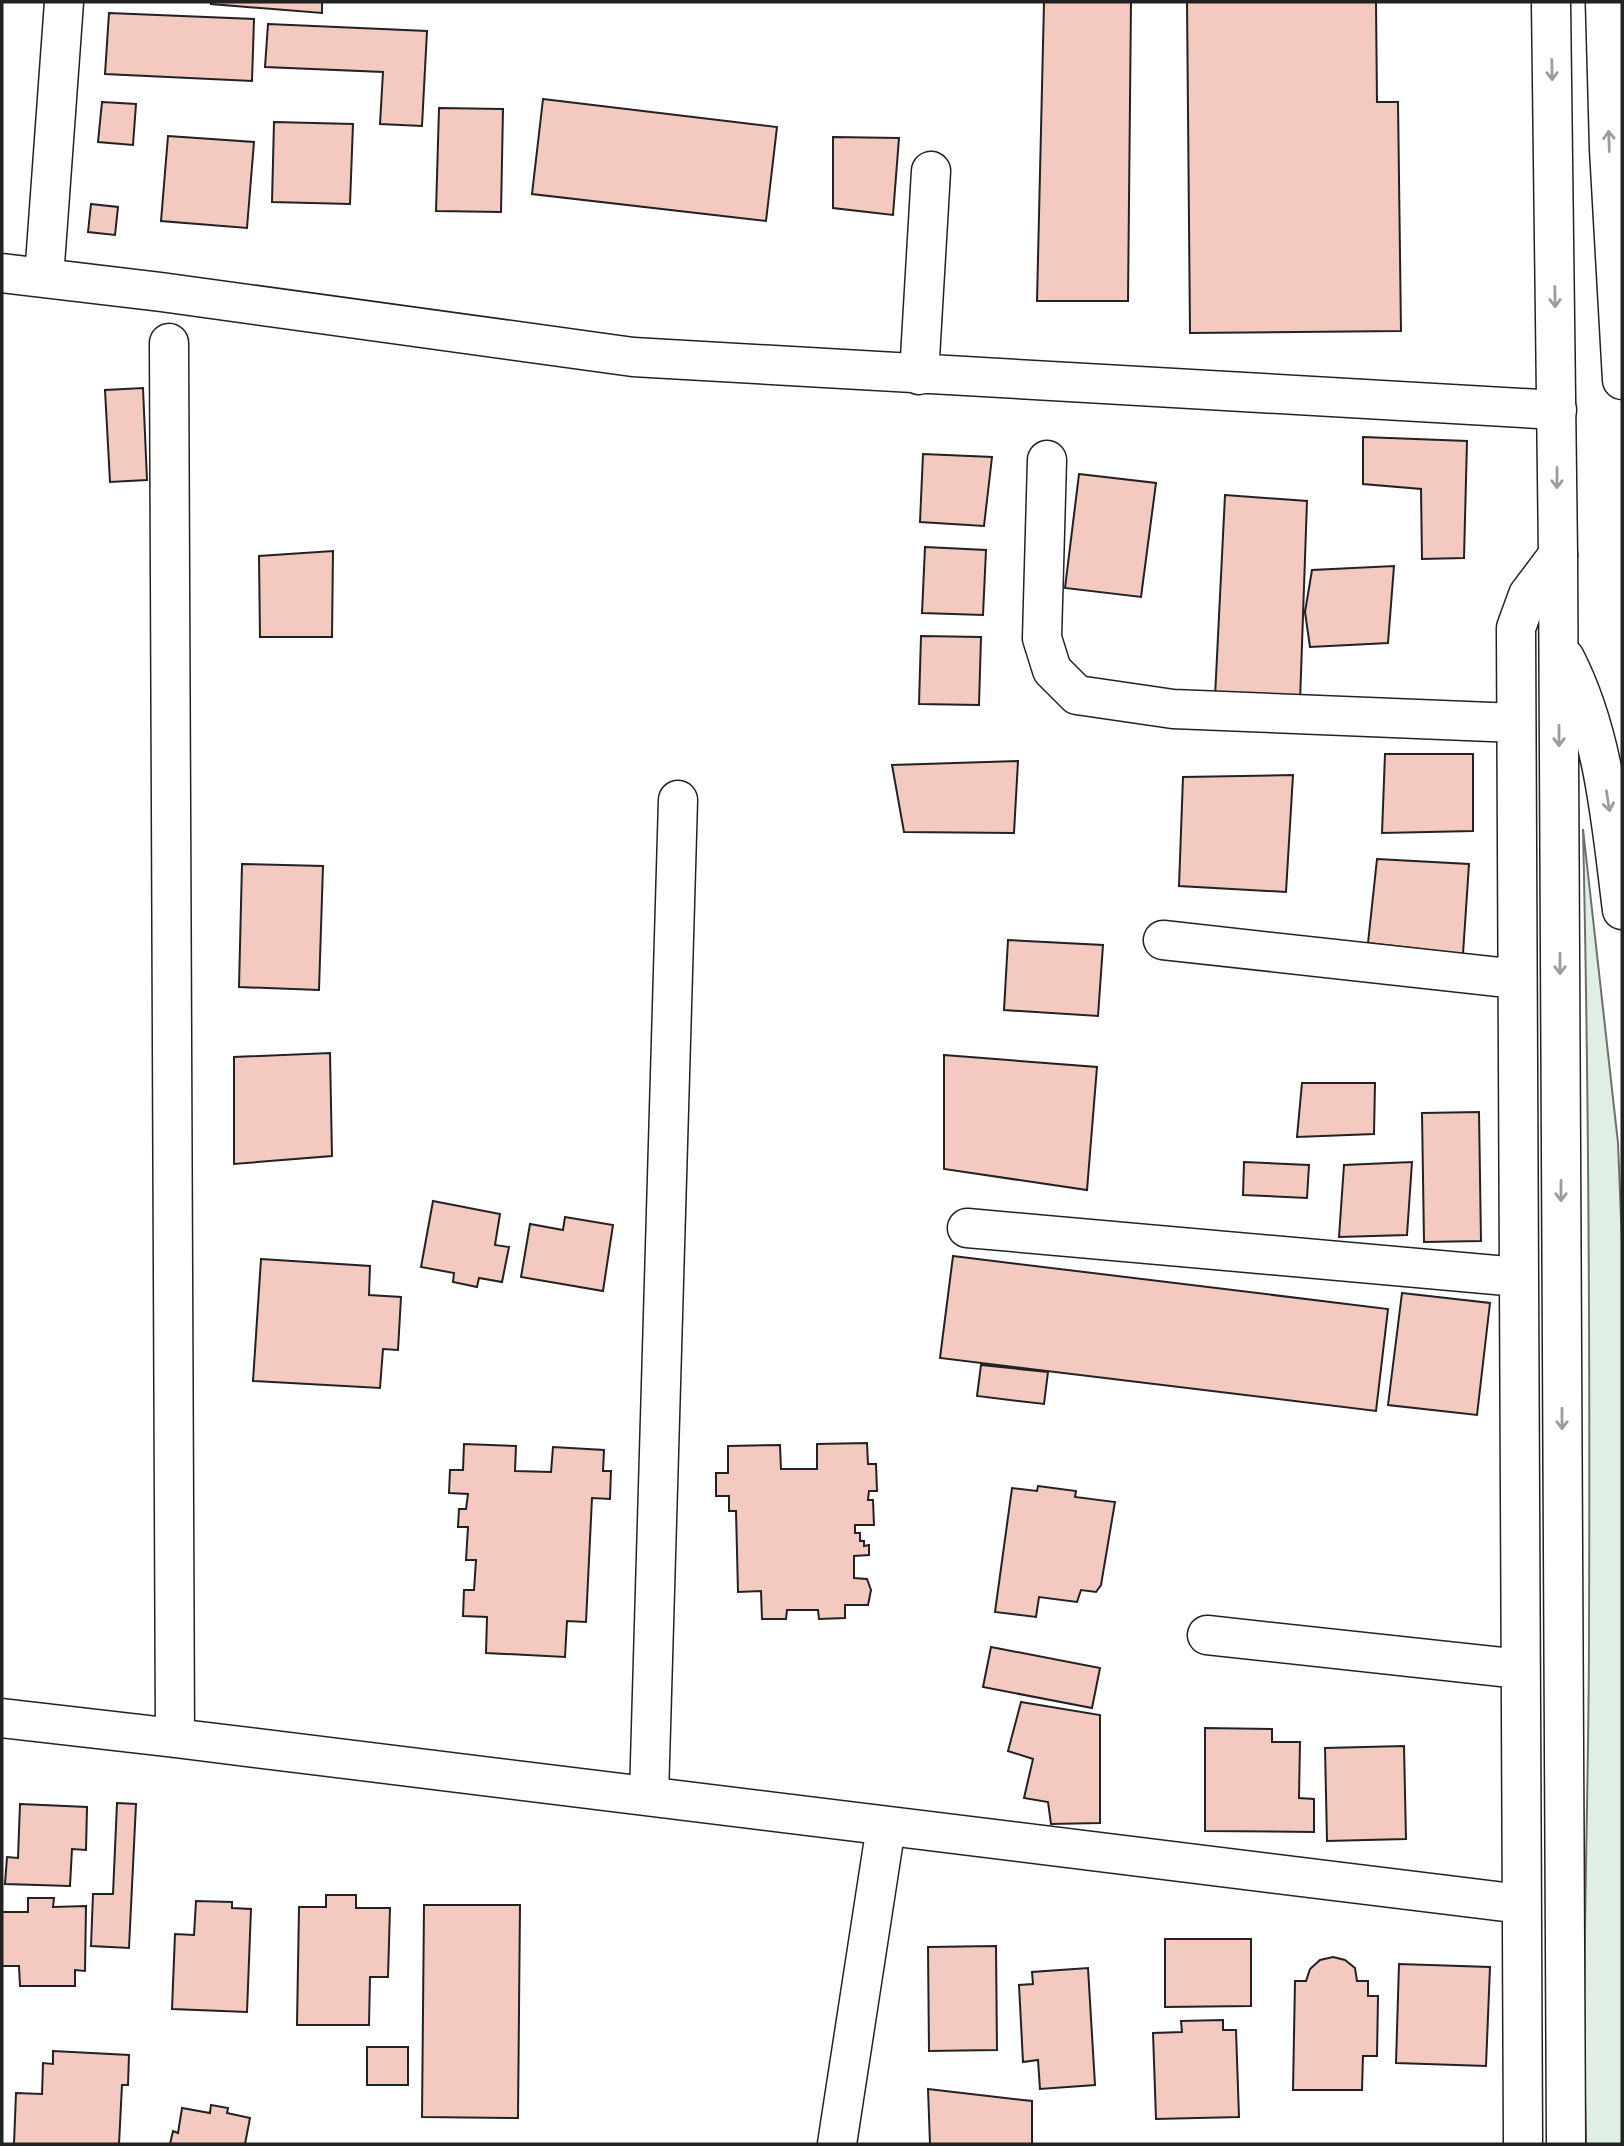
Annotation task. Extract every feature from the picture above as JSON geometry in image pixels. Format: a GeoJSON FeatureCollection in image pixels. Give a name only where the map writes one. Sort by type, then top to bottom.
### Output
{"type":"FeatureCollection","features":[{"type":"Feature","properties":{"kind":"main road"},"geometry":{"type":"LineString","coordinates":[[44,278],[64,2]]}},
{"type":"Feature","properties":{"kind":"main road"},"geometry":{"type":"LineString","coordinates":[[1551,2],[1557,410],[1566,2144]]}},
{"type":"Feature","properties":{"kind":"main road"},"geometry":{"type":"LineString","coordinates":[[1605,2],[1609,149],[1622,380]]}},
{"type":"Feature","properties":{"kind":"main road"},"geometry":{"type":"LineString","coordinates":[[919,375],[931,171]]}},
{"type":"Feature","properties":{"kind":"main road"},"geometry":{"type":"LineString","coordinates":[[2,273],[161,292],[634,358],[1557,410]]}},
{"type":"Feature","properties":{"kind":"main road"},"geometry":{"type":"LineString","coordinates":[[169,343],[175,1738]]}},
{"type":"Feature","properties":{"kind":"main road"},"geometry":{"type":"LineString","coordinates":[[1047,460],[1042,638],[1052,670],[1077,695],[1172,709],[1516,723]]}},
{"type":"Feature","properties":{"kind":"main road"},"geometry":{"type":"LineString","coordinates":[[1523,2144],[1516,628],[1528,596],[1558,555]]}},
{"type":"Feature","properties":{"kind":"main road"},"geometry":{"type":"LineString","coordinates":[[1558,643],[1579,686],[1593,728],[1603,771],[1622,909]]}},
{"type":"Feature","properties":{"kind":"main road"},"geometry":{"type":"LineString","coordinates":[[649,1796],[678,800]]}},
{"type":"Feature","properties":{"kind":"main road"},"geometry":{"type":"LineString","coordinates":[[1163,940],[1517,979]]}},
{"type":"Feature","properties":{"kind":"main road"},"geometry":{"type":"LineString","coordinates":[[967,1228],[1518,1277]]}},
{"type":"Feature","properties":{"kind":"main road"},"geometry":{"type":"LineString","coordinates":[[1207,1634],[1520,1669]]}},
{"type":"Feature","properties":{"kind":"main road"},"geometry":{"type":"LineString","coordinates":[[2,1718],[1521,1904]]}},
{"type":"Feature","properties":{"kind":"main road"},"geometry":{"type":"LineString","coordinates":[[837,2144],[886,1826]]}},
{"type":"Feature","properties":{"kind":"green space"},"geometry":{"type":"Polygon","coordinates":[[[1583,829],[1618,1143],[1622,1242],[1622,2144],[1586,2144],[1584,2015],[1589,1693],[1589,1329],[1583,829]]]}},
{"type":"Feature","properties":{"kind":"building"},"geometry":{"type":"Polygon","coordinates":[[[322,2],[322,13],[211,4],[322,2]]]}},
{"type":"Feature","properties":{"kind":"building"},"geometry":{"type":"Polygon","coordinates":[[[1044,2],[1131,2],[1128,301],[1037,301],[1044,2]]]}},
{"type":"Feature","properties":{"kind":"building"},"geometry":{"type":"Polygon","coordinates":[[[1187,2],[1376,2],[1377,102],[1398,102],[1401,331],[1190,333],[1187,2]]]}},
{"type":"Feature","properties":{"kind":"building"},"geometry":{"type":"Polygon","coordinates":[[[109,13],[254,19],[252,81],[105,74],[109,13]]]}},
{"type":"Feature","properties":{"kind":"building"},"geometry":{"type":"Polygon","coordinates":[[[268,24],[427,31],[422,126],[380,124],[383,72],[265,67],[268,24]]]}},
{"type":"Feature","properties":{"kind":"building"},"geometry":{"type":"Polygon","coordinates":[[[543,99],[777,127],[766,221],[532,194],[543,99]]]}},
{"type":"Feature","properties":{"kind":"building"},"geometry":{"type":"Polygon","coordinates":[[[102,102],[136,104],[133,145],[98,142],[102,102]]]}},
{"type":"Feature","properties":{"kind":"building"},"geometry":{"type":"Polygon","coordinates":[[[439,108],[503,109],[501,212],[436,211],[439,108]]]}},
{"type":"Feature","properties":{"kind":"building"},"geometry":{"type":"Polygon","coordinates":[[[274,122],[353,124],[350,204],[272,202],[274,122]]]}},
{"type":"Feature","properties":{"kind":"building"},"geometry":{"type":"Polygon","coordinates":[[[168,136],[254,142],[247,228],[161,221],[168,136]]]}},
{"type":"Feature","properties":{"kind":"building"},"geometry":{"type":"Polygon","coordinates":[[[833,137],[899,138],[893,215],[833,208],[833,137]]]}},
{"type":"Feature","properties":{"kind":"building"},"geometry":{"type":"Polygon","coordinates":[[[91,204],[118,207],[115,235],[88,232],[91,204]]]}},
{"type":"Feature","properties":{"kind":"building"},"geometry":{"type":"Polygon","coordinates":[[[143,388],[147,480],[110,482],[105,390],[143,388]]]}},
{"type":"Feature","properties":{"kind":"building"},"geometry":{"type":"Polygon","coordinates":[[[1363,437],[1467,441],[1464,558],[1422,559],[1421,489],[1363,484],[1363,437]]]}},
{"type":"Feature","properties":{"kind":"building"},"geometry":{"type":"Polygon","coordinates":[[[923,454],[992,457],[984,526],[920,522],[923,454]]]}},
{"type":"Feature","properties":{"kind":"building"},"geometry":{"type":"Polygon","coordinates":[[[1079,474],[1156,483],[1141,597],[1065,588],[1079,474]]]}},
{"type":"Feature","properties":{"kind":"building"},"geometry":{"type":"Polygon","coordinates":[[[1225,495],[1307,501],[1300,702],[1215,697],[1225,495]]]}},
{"type":"Feature","properties":{"kind":"building"},"geometry":{"type":"Polygon","coordinates":[[[925,547],[986,550],[983,615],[922,613],[925,547]]]}},
{"type":"Feature","properties":{"kind":"building"},"geometry":{"type":"Polygon","coordinates":[[[333,551],[332,637],[260,637],[259,556],[333,551]]]}},
{"type":"Feature","properties":{"kind":"building"},"geometry":{"type":"Polygon","coordinates":[[[1394,566],[1388,643],[1310,647],[1305,612],[1312,570],[1394,566]]]}},
{"type":"Feature","properties":{"kind":"building"},"geometry":{"type":"Polygon","coordinates":[[[921,636],[981,637],[979,705],[919,704],[921,636]]]}},
{"type":"Feature","properties":{"kind":"building"},"geometry":{"type":"Polygon","coordinates":[[[1385,754],[1473,754],[1473,831],[1382,833],[1385,754]]]}},
{"type":"Feature","properties":{"kind":"building"},"geometry":{"type":"Polygon","coordinates":[[[1018,761],[1014,833],[904,832],[892,765],[1018,761]]]}},
{"type":"Feature","properties":{"kind":"building"},"geometry":{"type":"Polygon","coordinates":[[[1293,775],[1286,892],[1179,886],[1183,777],[1293,775]]]}},
{"type":"Feature","properties":{"kind":"building"},"geometry":{"type":"Polygon","coordinates":[[[1377,859],[1469,864],[1463,954],[1368,943],[1377,859]]]}},
{"type":"Feature","properties":{"kind":"building"},"geometry":{"type":"Polygon","coordinates":[[[242,864],[323,866],[319,990],[239,987],[242,864]]]}},
{"type":"Feature","properties":{"kind":"building"},"geometry":{"type":"Polygon","coordinates":[[[1008,940],[1103,945],[1098,1016],[1004,1010],[1008,940]]]}},
{"type":"Feature","properties":{"kind":"building"},"geometry":{"type":"Polygon","coordinates":[[[330,1053],[332,1156],[234,1164],[234,1057],[330,1053]]]}},
{"type":"Feature","properties":{"kind":"building"},"geometry":{"type":"Polygon","coordinates":[[[944,1055],[1097,1067],[1087,1190],[944,1169],[944,1055]]]}},
{"type":"Feature","properties":{"kind":"building"},"geometry":{"type":"Polygon","coordinates":[[[1302,1083],[1375,1083],[1374,1134],[1297,1137],[1302,1083]]]}},
{"type":"Feature","properties":{"kind":"building"},"geometry":{"type":"Polygon","coordinates":[[[1479,1112],[1481,1241],[1424,1242],[1422,1113],[1479,1112]]]}},
{"type":"Feature","properties":{"kind":"building"},"geometry":{"type":"Polygon","coordinates":[[[1244,1162],[1309,1165],[1307,1198],[1243,1195],[1244,1162]]]}},
{"type":"Feature","properties":{"kind":"building"},"geometry":{"type":"Polygon","coordinates":[[[1412,1162],[1407,1235],[1339,1237],[1344,1165],[1412,1162]]]}},
{"type":"Feature","properties":{"kind":"building"},"geometry":{"type":"Polygon","coordinates":[[[433,1201],[500,1214],[495,1245],[509,1247],[502,1282],[479,1278],[477,1287],[453,1282],[454,1273],[421,1267],[433,1201]]]}},
{"type":"Feature","properties":{"kind":"building"},"geometry":{"type":"Polygon","coordinates":[[[565,1217],[613,1225],[603,1291],[521,1277],[530,1224],[563,1230],[565,1217]]]}},
{"type":"Feature","properties":{"kind":"building"},"geometry":{"type":"Polygon","coordinates":[[[953,1256],[1388,1309],[1376,1411],[940,1358],[953,1256]]]}},
{"type":"Feature","properties":{"kind":"building"},"geometry":{"type":"Polygon","coordinates":[[[261,1259],[370,1266],[369,1295],[401,1297],[398,1350],[383,1349],[380,1388],[253,1381],[261,1259]]]}},
{"type":"Feature","properties":{"kind":"building"},"geometry":{"type":"Polygon","coordinates":[[[1402,1293],[1490,1303],[1477,1415],[1388,1405],[1402,1293]]]}},
{"type":"Feature","properties":{"kind":"building"},"geometry":{"type":"Polygon","coordinates":[[[981,1365],[1048,1372],[1044,1404],[977,1396],[981,1365]]]}},
{"type":"Feature","properties":{"kind":"building"},"geometry":{"type":"Polygon","coordinates":[[[867,1443],[868,1464],[876,1464],[877,1491],[869,1491],[868,1500],[873,1500],[874,1525],[855,1525],[855,1533],[860,1533],[860,1541],[864,1541],[864,1546],[869,1545],[869,1555],[854,1556],[854,1578],[867,1579],[871,1590],[868,1605],[845,1605],[845,1618],[819,1619],[818,1610],[787,1610],[786,1619],[762,1619],[761,1591],[738,1592],[736,1511],[729,1511],[729,1496],[716,1496],[716,1473],[728,1473],[728,1446],[780,1445],[781,1469],[817,1469],[817,1444],[867,1443]]]}},
{"type":"Feature","properties":{"kind":"building"},"geometry":{"type":"Polygon","coordinates":[[[464,1444],[516,1446],[515,1471],[551,1472],[553,1447],[604,1450],[603,1471],[611,1471],[610,1499],[592,1498],[586,1622],[567,1621],[565,1657],[486,1653],[487,1617],[463,1616],[464,1590],[474,1590],[476,1560],[466,1560],[468,1527],[458,1527],[459,1509],[466,1509],[468,1494],[449,1493],[450,1470],[463,1470],[464,1444]]]}},
{"type":"Feature","properties":{"kind":"building"},"geometry":{"type":"Polygon","coordinates":[[[1038,1486],[1076,1491],[1075,1497],[1115,1502],[1101,1585],[1096,1592],[1081,1590],[1077,1602],[1039,1597],[1036,1617],[995,1612],[1012,1488],[1037,1491],[1038,1486]]]}},
{"type":"Feature","properties":{"kind":"building"},"geometry":{"type":"Polygon","coordinates":[[[991,1647],[1100,1668],[1092,1708],[983,1687],[991,1647]]]}},
{"type":"Feature","properties":{"kind":"building"},"geometry":{"type":"Polygon","coordinates":[[[1021,1702],[1100,1715],[1100,1823],[1051,1824],[1048,1802],[1024,1798],[1033,1759],[1008,1751],[1021,1702]]]}},
{"type":"Feature","properties":{"kind":"building"},"geometry":{"type":"Polygon","coordinates":[[[1205,1728],[1272,1729],[1272,1742],[1300,1742],[1299,1798],[1314,1799],[1314,1832],[1205,1831],[1205,1728]]]}},
{"type":"Feature","properties":{"kind":"building"},"geometry":{"type":"Polygon","coordinates":[[[1404,1746],[1406,1839],[1327,1841],[1325,1748],[1404,1746]]]}},
{"type":"Feature","properties":{"kind":"building"},"geometry":{"type":"Polygon","coordinates":[[[117,1803],[136,1804],[129,1948],[91,1946],[93,1894],[113,1894],[117,1803]]]}},
{"type":"Feature","properties":{"kind":"building"},"geometry":{"type":"Polygon","coordinates":[[[20,1804],[87,1807],[86,1850],[72,1849],[70,1886],[5,1884],[7,1857],[18,1858],[20,1804]]]}},
{"type":"Feature","properties":{"kind":"building"},"geometry":{"type":"Polygon","coordinates":[[[326,1895],[356,1895],[356,1908],[390,1908],[388,1977],[370,1977],[369,2025],[297,2025],[299,1907],[326,1907],[326,1895]]]}},
{"type":"Feature","properties":{"kind":"building"},"geometry":{"type":"Polygon","coordinates":[[[28,1898],[54,1898],[53,1907],[86,1906],[85,1971],[75,1970],[75,1986],[20,1986],[19,1966],[2,1966],[2,1912],[28,1912],[28,1898]]]}},
{"type":"Feature","properties":{"kind":"building"},"geometry":{"type":"Polygon","coordinates":[[[196,1901],[232,1902],[232,1908],[251,1909],[247,2012],[172,2009],[175,1934],[194,1935],[196,1901]]]}},
{"type":"Feature","properties":{"kind":"building"},"geometry":{"type":"Polygon","coordinates":[[[424,1905],[520,1905],[518,2118],[422,2117],[424,1905]]]}},
{"type":"Feature","properties":{"kind":"building"},"geometry":{"type":"Polygon","coordinates":[[[1165,1939],[1251,1939],[1251,2006],[1165,2007],[1165,1939]]]}},
{"type":"Feature","properties":{"kind":"building"},"geometry":{"type":"Polygon","coordinates":[[[996,1946],[997,2050],[929,2051],[928,1947],[996,1946]]]}},
{"type":"Feature","properties":{"kind":"building"},"geometry":{"type":"Polygon","coordinates":[[[1333,1957],[1345,1960],[1355,1968],[1357,1981],[1368,1981],[1368,1996],[1378,1996],[1377,2056],[1363,2056],[1362,2090],[1293,2090],[1295,1981],[1306,1981],[1310,1969],[1320,1960],[1333,1957]]]}},
{"type":"Feature","properties":{"kind":"building"},"geometry":{"type":"Polygon","coordinates":[[[1399,1964],[1490,1967],[1486,2066],[1396,2063],[1399,1964]]]}},
{"type":"Feature","properties":{"kind":"building"},"geometry":{"type":"Polygon","coordinates":[[[1088,1968],[1095,2085],[1040,2089],[1038,2060],[1023,2062],[1019,1985],[1033,1984],[1032,1972],[1088,1968]]]}},
{"type":"Feature","properties":{"kind":"building"},"geometry":{"type":"Polygon","coordinates":[[[1223,2020],[1223,2030],[1236,2030],[1239,2117],[1156,2119],[1153,2033],[1182,2032],[1181,2021],[1223,2020]]]}},
{"type":"Feature","properties":{"kind":"building"},"geometry":{"type":"Polygon","coordinates":[[[367,2047],[408,2047],[408,2085],[367,2085],[367,2047]]]}},
{"type":"Feature","properties":{"kind":"building"},"geometry":{"type":"Polygon","coordinates":[[[53,2051],[129,2055],[128,2085],[122,2085],[119,2144],[14,2144],[16,2093],[42,2094],[43,2063],[53,2064],[53,2051]]]}},
{"type":"Feature","properties":{"kind":"building"},"geometry":{"type":"Polygon","coordinates":[[[928,2089],[1032,2101],[1032,2144],[930,2144],[928,2089]]]}},
{"type":"Feature","properties":{"kind":"building"},"geometry":{"type":"Polygon","coordinates":[[[211,2105],[228,2108],[227,2113],[250,2118],[245,2144],[170,2144],[173,2131],[178,2133],[182,2108],[210,2113],[211,2105]]]}}]}
